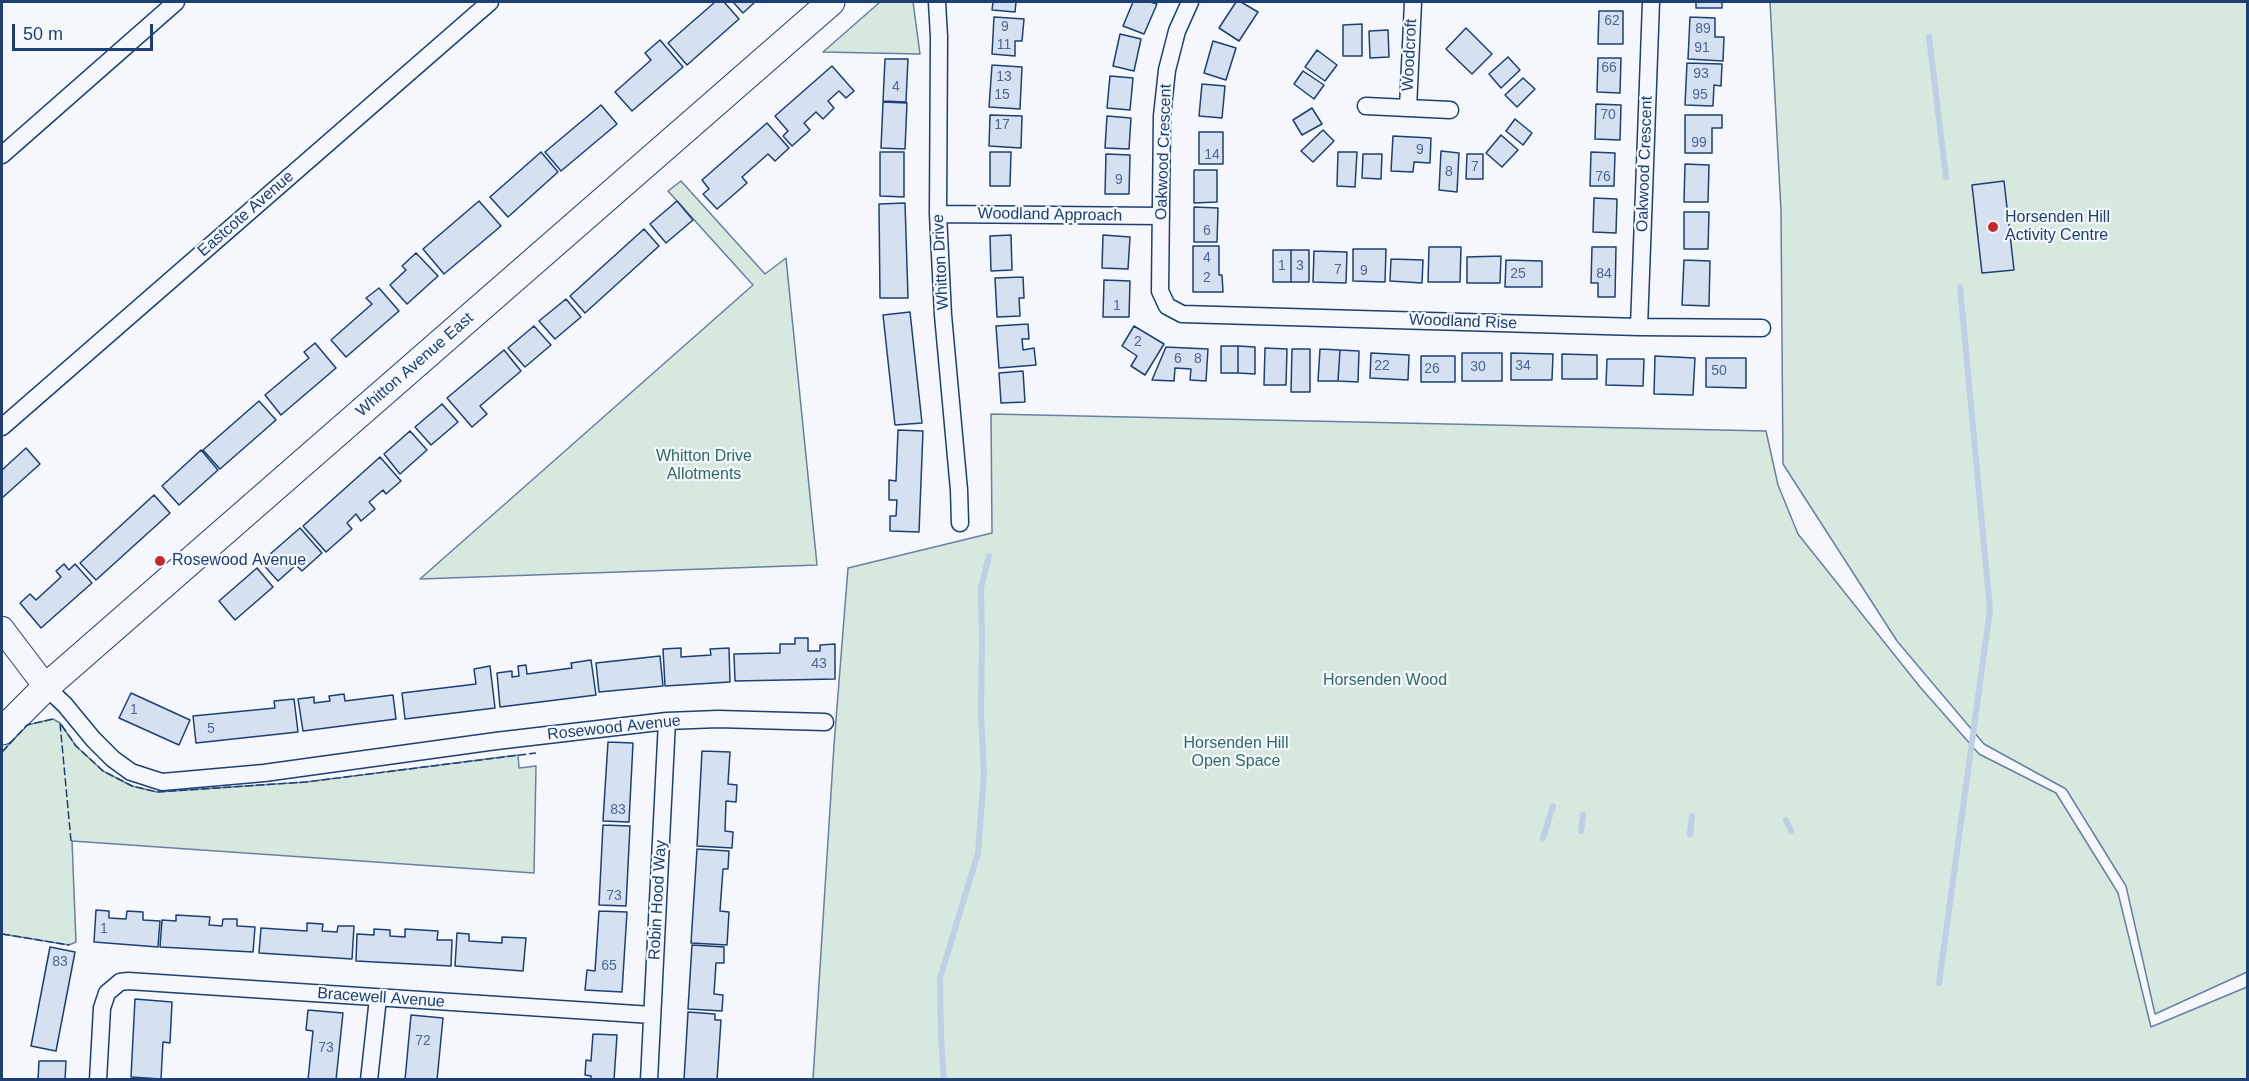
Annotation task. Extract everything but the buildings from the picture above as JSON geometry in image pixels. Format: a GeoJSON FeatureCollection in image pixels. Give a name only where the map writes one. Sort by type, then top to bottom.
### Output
{"type":"FeatureCollection","features":[{"type":"Feature","properties":{"kind":"main road","name":"Whitton Avenue East"},"geometry":{"type":"LineString","coordinates":[[2,731],[46,687],[831,2]]}},
{"type":"Feature","properties":{"kind":"street"},"geometry":{"type":"LineString","coordinates":[[2,155],[176,2]]}},
{"type":"Feature","properties":{"kind":"street","name":"Eastcote Avenue"},"geometry":{"type":"LineString","coordinates":[[2,427],[490,2]]}},
{"type":"Feature","properties":{"kind":"street","name":"Whitton Drive"},"geometry":{"type":"LineString","coordinates":[[937,2],[939,37],[938,213],[960,523]]}},
{"type":"Feature","properties":{"kind":"street","name":"Oakwood Crescent"},"geometry":{"type":"LineString","coordinates":[[1167,306],[1160,291],[1162,116],[1167,70],[1177,31],[1190,2]]}},
{"type":"Feature","properties":{"kind":"street","name":"Woodcroft"},"geometry":{"type":"LineString","coordinates":[[1408,108],[1413,2]]}},
{"type":"Feature","properties":{"kind":"street","name":"Oakwood Crescent"},"geometry":{"type":"LineString","coordinates":[[1640,327],[1651,2]]}},
{"type":"Feature","properties":{"kind":"street","name":"Woodcroft"},"geometry":{"type":"LineString","coordinates":[[1366,106],[1449,110]]}},
{"type":"Feature","properties":{"kind":"street","name":"Woodland Approach"},"geometry":{"type":"LineString","coordinates":[[938,213],[1161,216]]}},
{"type":"Feature","properties":{"kind":"street","name":"Woodland Rise"},"geometry":{"type":"LineString","coordinates":[[1167,306],[1182,314],[1640,327],[1762,328]]}},
{"type":"Feature","properties":{"kind":"street"},"geometry":{"type":"LineString","coordinates":[[2,629],[46,687]]}},
{"type":"Feature","properties":{"kind":"street","name":"Rosewood Avenue"},"geometry":{"type":"LineString","coordinates":[[46,687],[113,759],[131,772],[162,782],[264,773],[496,741],[667,721],[718,719],[825,722]]}},
{"type":"Feature","properties":{"kind":"street","name":"Robin Hood Way"},"geometry":{"type":"LineString","coordinates":[[649,1080],[667,721]]}},
{"type":"Feature","properties":{"kind":"street","name":"Bracewell Avenue"},"geometry":{"type":"LineString","coordinates":[[98,1080],[102,1008],[107,993],[120,982],[128,981],[652,1015]]}},
{"type":"Feature","properties":{"kind":"street"},"geometry":{"type":"LineString","coordinates":[[369,1080],[378,998]]}},
{"type":"Feature","properties":{"kind":"green space"},"geometry":{"type":"Polygon","coordinates":[[[880,2],[913,2],[920,54],[823,52],[880,2]]]}},
{"type":"Feature","properties":{"kind":"green space","name":"Horsenden Hill Activity Centre"},"geometry":{"type":"Polygon","coordinates":[[[1770,2],[2247,2],[2247,972],[2155,1014],[2126,886],[2066,789],[1984,744],[1897,641],[1783,464],[1781,211],[1770,2]]]}},
{"type":"Feature","properties":{"kind":"green space","name":"Whitton Drive Allotments"},"geometry":{"type":"Polygon","coordinates":[[[681,181],[765,274],[786,258],[817,565],[420,579],[753,285],[668,191],[681,181]]]}},
{"type":"Feature","properties":{"kind":"green space","name":"Horsenden Wood"},"geometry":{"type":"Polygon","coordinates":[[[991,414],[1766,431],[1778,485],[1798,534],[1920,687],[1979,754],[2056,793],[2118,893],[2151,1027],[2247,987],[2247,1079],[813,1079],[834,745],[848,568],[992,533],[991,414]]]}},
{"type":"Feature","properties":{"kind":"green space"},"geometry":{"type":"Polygon","coordinates":[[[53,719],[60,723],[76,746],[103,771],[132,786],[157,792],[306,782],[518,755],[519,768],[536,766],[534,873],[72,841],[76,942],[69,945],[2,934],[2,752],[27,725],[53,719]]]}},
{"type":"Feature","properties":{"kind":"waterway"},"geometry":{"type":"LineString","coordinates":[[1929,37],[1946,177]]}},
{"type":"Feature","properties":{"kind":"waterway"},"geometry":{"type":"LineString","coordinates":[[1939,983],[1990,610],[1960,287]]}},
{"type":"Feature","properties":{"kind":"waterway"},"geometry":{"type":"LineString","coordinates":[[944,1080],[940,978],[978,853],[984,774],[981,713],[981,588],[989,556]]}},
{"type":"Feature","properties":{"kind":"waterway"},"geometry":{"type":"LineString","coordinates":[[1543,838],[1553,806]]}},
{"type":"Feature","properties":{"kind":"waterway"},"geometry":{"type":"LineString","coordinates":[[1581,831],[1583,815]]}},
{"type":"Feature","properties":{"kind":"waterway"},"geometry":{"type":"LineString","coordinates":[[1690,834],[1692,816]]}},
{"type":"Feature","properties":{"kind":"waterway"},"geometry":{"type":"LineString","coordinates":[[1786,820],[1791,831]]}},
{"type":"Feature","properties":{"kind":"fence"},"geometry":{"type":"LineString","coordinates":[[2,752],[27,725],[53,719]]}},
{"type":"Feature","properties":{"kind":"fence"},"geometry":{"type":"LineString","coordinates":[[71,841],[60,723],[76,746],[103,771],[132,786],[157,792],[306,782],[536,753]]}},
{"type":"Feature","properties":{"kind":"fence"},"geometry":{"type":"LineString","coordinates":[[2,934],[69,945]]}},
{"type":"Feature","properties":{"kind":"place","name":"Horsenden Hill Activity Centre"},"geometry":{"type":"Point","coordinates":[1993,227]}},
{"type":"Feature","properties":{"kind":"place","name":"Rosewood Avenue"},"geometry":{"type":"Point","coordinates":[160,561]}},
{"type":"Feature","properties":{"kind":"park label","name":"Horsenden Hill Open Space"},"geometry":{"type":"Point","coordinates":[1236,753]}}]}
